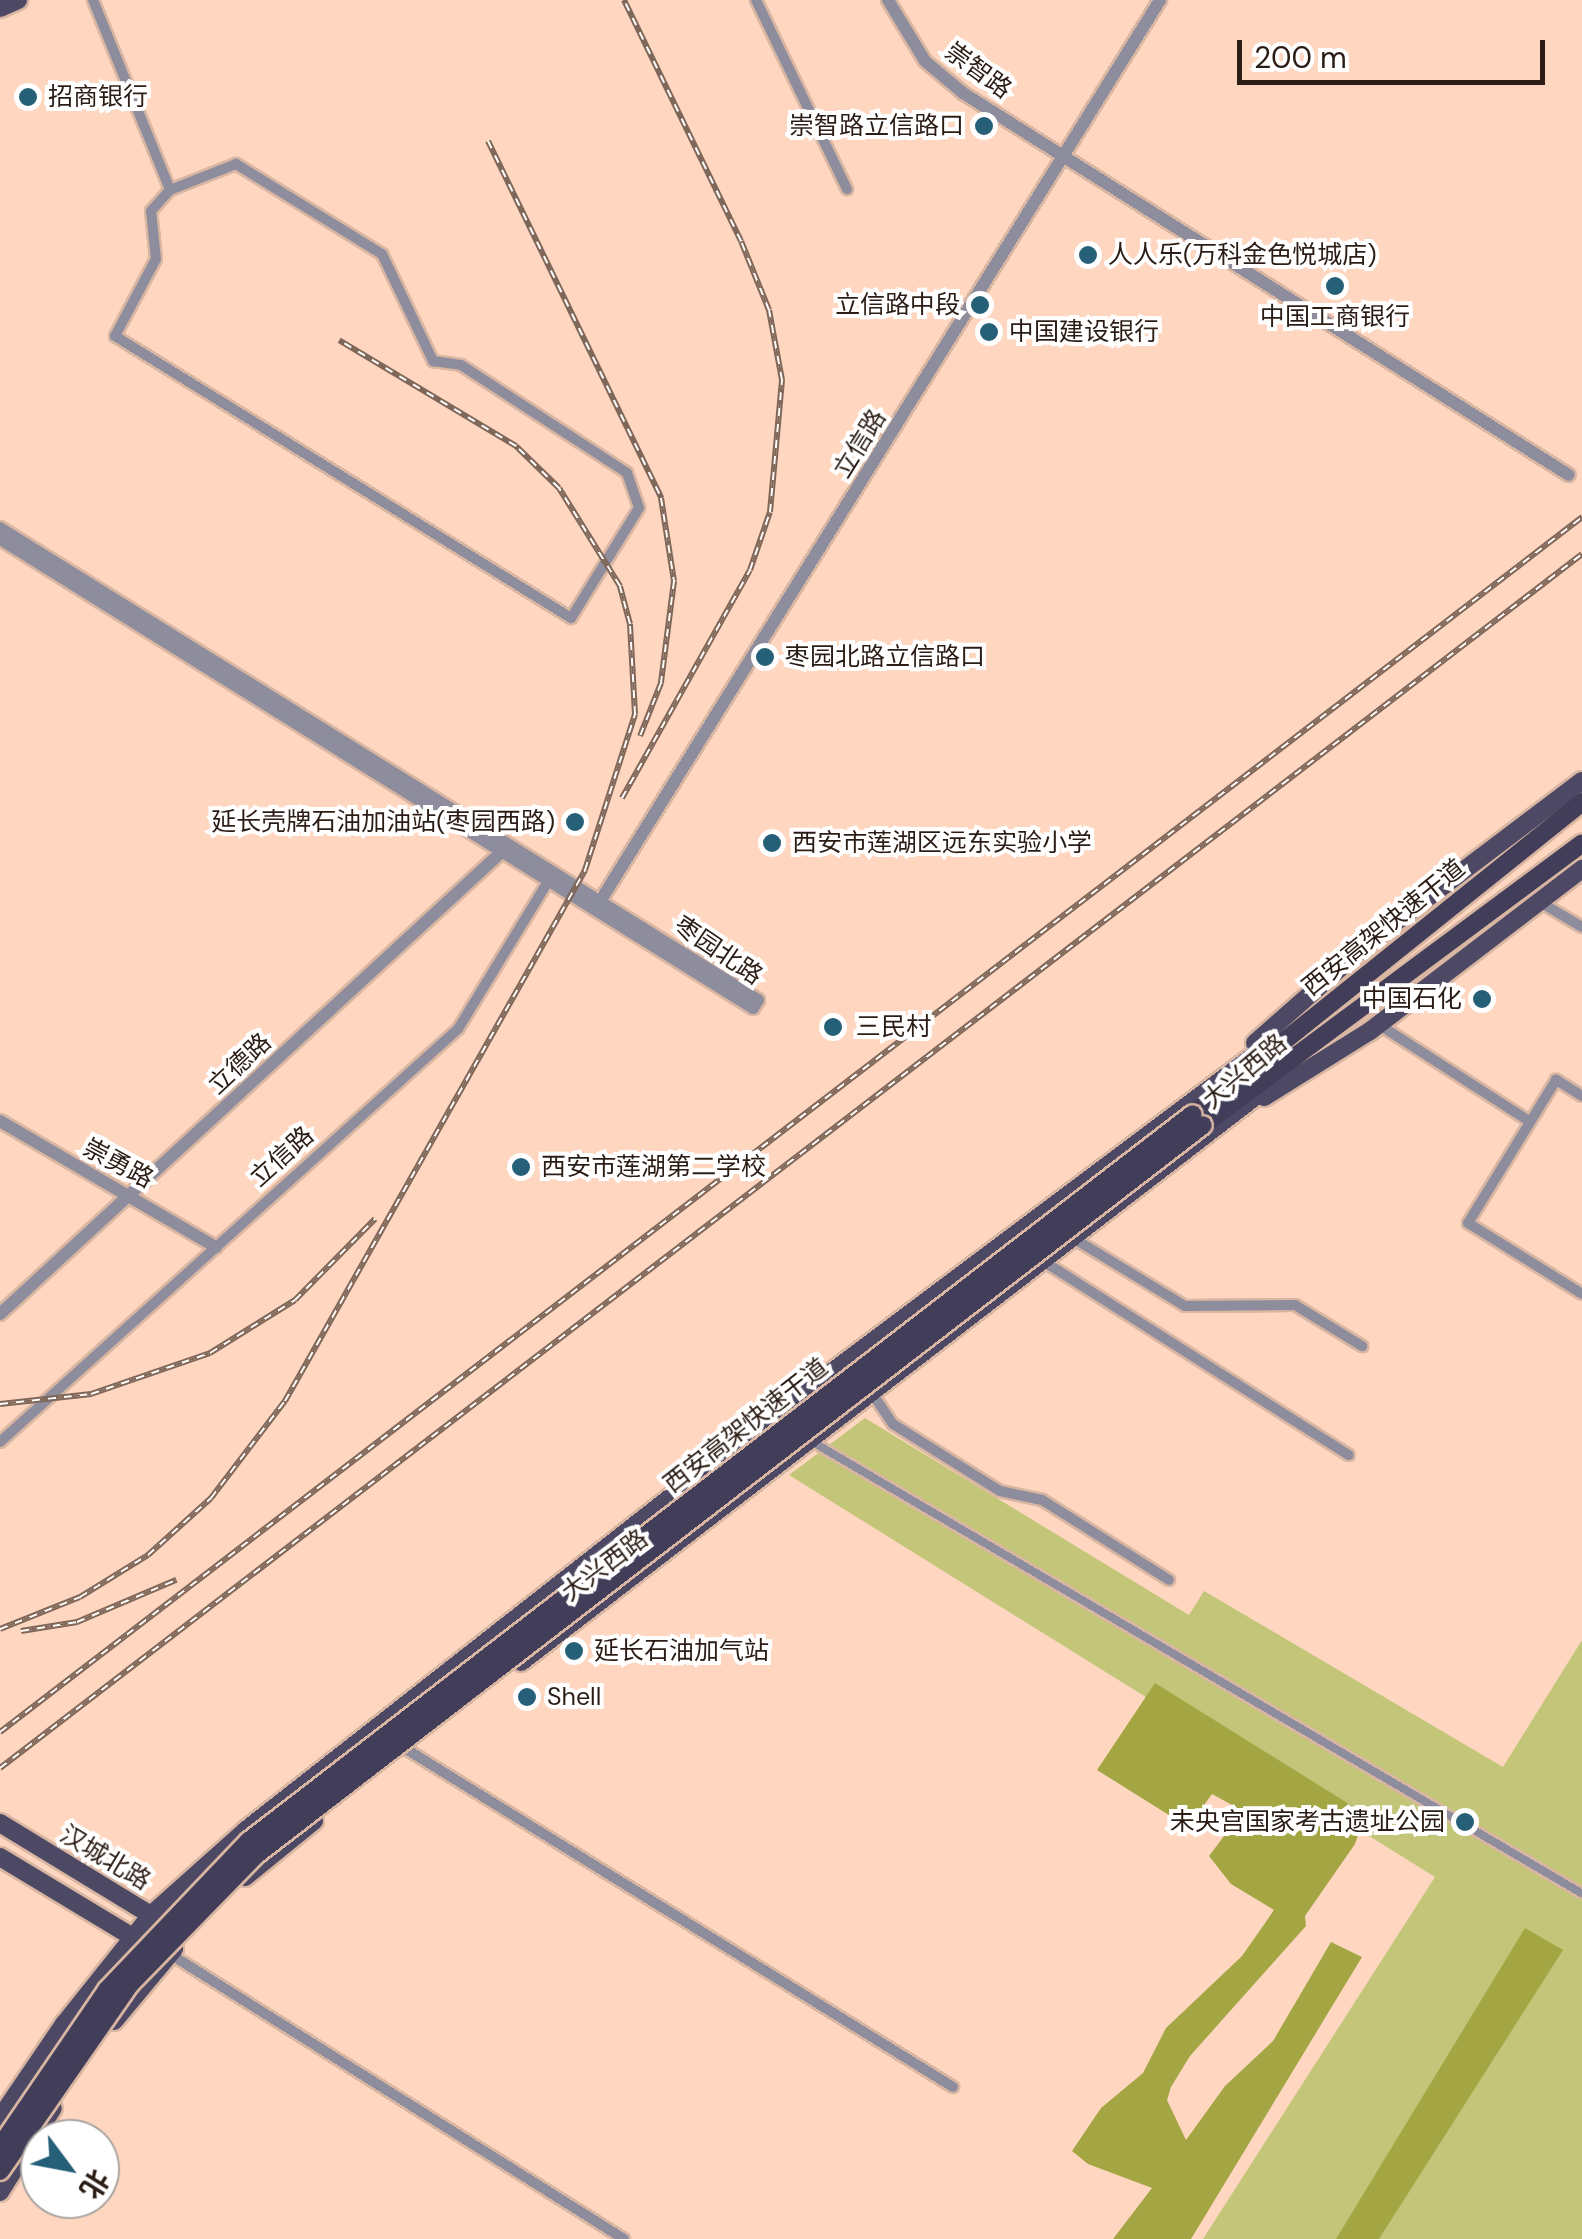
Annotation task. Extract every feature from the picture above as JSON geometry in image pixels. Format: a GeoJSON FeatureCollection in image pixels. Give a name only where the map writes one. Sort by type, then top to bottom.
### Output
{"type":"FeatureCollection","features":[{"type":"Feature","properties":{"kind":"highway","name":"西安高架快速干道"},"geometry":{"type":"LineString","coordinates":[[0,2172],[130,1984],[257,1854],[1198,1119],[1342,994],[1582,802]]}},
{"type":"Feature","properties":{"kind":"highway","name":"西安高架快速干道"},"geometry":{"type":"LineString","coordinates":[[0,2146],[107,1990],[249,1842],[1198,1119],[1357,1010],[1582,844]]}},
{"type":"Feature","properties":{"kind":"main road"},"geometry":{"type":"LineString","coordinates":[[0,8],[18,0]]}},
{"type":"Feature","properties":{"kind":"main road"},"geometry":{"type":"LineString","coordinates":[[1210,1083],[1373,939],[1582,781]]}},
{"type":"Feature","properties":{"kind":"main road"},"geometry":{"type":"LineString","coordinates":[[1229,1118],[1378,1024],[1582,869]]}},
{"type":"Feature","properties":{"kind":"main road","name":"大兴西路"},"geometry":{"type":"LineString","coordinates":[[1,2113],[151,1915],[248,1828],[1210,1083],[1342,994]]}},
{"type":"Feature","properties":{"kind":"main road","name":"大兴西路"},"geometry":{"type":"LineString","coordinates":[[0,2192],[79,2068],[184,1937],[255,1867],[1229,1118],[1357,1010]]}},
{"type":"Feature","properties":{"kind":"main road","name":"汉城北路"},"geometry":{"type":"LineString","coordinates":[[0,1823],[184,1937]]}},
{"type":"Feature","properties":{"kind":"main road"},"geometry":{"type":"LineString","coordinates":[[0,1857],[132,1938],[170,1954]]}},
{"type":"Feature","properties":{"kind":"street"},"geometry":{"type":"LineString","coordinates":[[93,0],[170,190]]}},
{"type":"Feature","properties":{"kind":"street"},"geometry":{"type":"LineString","coordinates":[[756,0],[848,189]]}},
{"type":"Feature","properties":{"kind":"street","name":"崇智路"},"geometry":{"type":"LineString","coordinates":[[888,0],[925,61],[944,78],[1569,474]]}},
{"type":"Feature","properties":{"kind":"street","name":"立信路"},"geometry":{"type":"LineString","coordinates":[[597,906],[1160,0]]}},
{"type":"Feature","properties":{"kind":"street"},"geometry":{"type":"LineString","coordinates":[[236,164],[382,254],[434,360],[460,365],[628,473],[639,508],[571,618],[115,336],[156,259],[151,211],[170,190],[236,164]]}},
{"type":"Feature","properties":{"kind":"street","name":"枣园北路"},"geometry":{"type":"LineString","coordinates":[[0,528],[550,877],[758,1000],[753,1008],[597,906]]}},
{"type":"Feature","properties":{"kind":"street","name":"枣园北路"},"geometry":{"type":"LineString","coordinates":[[0,539],[506,849]]}},
{"type":"Feature","properties":{"kind":"street","name":"立德路"},"geometry":{"type":"LineString","coordinates":[[0,1314],[506,849]]}},
{"type":"Feature","properties":{"kind":"street","name":"立信路"},"geometry":{"type":"LineString","coordinates":[[0,1442],[473,1012],[550,877]]}},
{"type":"Feature","properties":{"kind":"street"},"geometry":{"type":"LineString","coordinates":[[1540,902],[1582,927]]}},
{"type":"Feature","properties":{"kind":"street"},"geometry":{"type":"LineString","coordinates":[[1378,1024],[1529,1121]]}},
{"type":"Feature","properties":{"kind":"street"},"geometry":{"type":"LineString","coordinates":[[1582,1096],[1556,1080],[1468,1223],[1582,1294]]}},
{"type":"Feature","properties":{"kind":"street","name":"崇勇路"},"geometry":{"type":"LineString","coordinates":[[0,1121],[216,1247]]}},
{"type":"Feature","properties":{"kind":"street"},"geometry":{"type":"LineString","coordinates":[[1073,1238],[1185,1306],[1295,1304],[1362,1346]]}},
{"type":"Feature","properties":{"kind":"street"},"geometry":{"type":"LineString","coordinates":[[1043,1261],[1349,1455]]}},
{"type":"Feature","properties":{"kind":"street"},"geometry":{"type":"LineString","coordinates":[[872,1393],[894,1424],[1000,1491],[1042,1500],[1170,1580]]}},
{"type":"Feature","properties":{"kind":"street"},"geometry":{"type":"LineString","coordinates":[[811,1440],[1582,1893]]}},
{"type":"Feature","properties":{"kind":"street"},"geometry":{"type":"LineString","coordinates":[[406,1749],[952,2087]]}},
{"type":"Feature","properties":{"kind":"street"},"geometry":{"type":"LineString","coordinates":[[170,1954],[624,2239]]}},
{"type":"Feature","properties":{"kind":"green space","name":"未央宫国家考古遗址公园"},"geometry":{"type":"Polygon","coordinates":[[[865,1418],[1189,1615],[1204,1591],[1503,1767],[1582,1640],[1582,2239],[1203,2239],[1435,1877],[789,1475],[865,1418]]]}},
{"type":"Feature","properties":{"kind":"shaded area"},"geometry":{"type":"Polygon","coordinates":[[[1155,1683],[1365,1814],[1355,1844],[1305,1916],[1306,1926],[1190,2056],[1171,2087],[1167,2100],[1186,2140],[1225,2086],[1273,2041],[1331,1942],[1362,1957],[1191,2239],[1113,2239],[1152,2188],[1088,2164],[1072,2151],[1101,2108],[1143,2073],[1166,2028],[1242,1956],[1274,1910],[1231,1884],[1209,1856],[1243,1811],[1212,1794],[1188,1827],[1097,1770],[1155,1683]]]}},
{"type":"Feature","properties":{"kind":"shaded area"},"geometry":{"type":"Polygon","coordinates":[[[1525,1928],[1563,1950],[1379,2239],[1336,2239],[1525,1928]]]}},
{"type":"Feature","properties":{"kind":"railway"},"geometry":{"type":"LineString","coordinates":[[622,798],[750,570],[770,512],[782,380],[769,310],[741,241],[624,0]]}},
{"type":"Feature","properties":{"kind":"railway"},"geometry":{"type":"LineString","coordinates":[[488,141],[661,498],[674,581],[661,683],[640,736]]}},
{"type":"Feature","properties":{"kind":"railway"},"geometry":{"type":"LineString","coordinates":[[0,1629],[80,1597],[148,1555],[211,1498],[285,1401],[585,870],[635,714],[630,624],[620,586],[559,488],[516,446],[339,340]]}},
{"type":"Feature","properties":{"kind":"railway"},"geometry":{"type":"LineString","coordinates":[[0,1732],[1582,517]]}},
{"type":"Feature","properties":{"kind":"railway"},"geometry":{"type":"LineString","coordinates":[[0,1768],[1582,554]]}},
{"type":"Feature","properties":{"kind":"railway"},"geometry":{"type":"LineString","coordinates":[[0,1404],[91,1394],[210,1353],[295,1300],[375,1219]]}},
{"type":"Feature","properties":{"kind":"railway"},"geometry":{"type":"LineString","coordinates":[[21,1631],[77,1622],[176,1580]]}},
{"type":"Feature","properties":{"kind":"place","name":"招商银行"},"geometry":{"type":"Point","coordinates":[28,97]}},
{"type":"Feature","properties":{"kind":"place","name":"崇智路立信路口"},"geometry":{"type":"Point","coordinates":[984,126]}},
{"type":"Feature","properties":{"kind":"place","name":"人人乐(万科金色悦城店)"},"geometry":{"type":"Point","coordinates":[1088,255]}},
{"type":"Feature","properties":{"kind":"place","name":"中国工商银行"},"geometry":{"type":"Point","coordinates":[1335,286]}},
{"type":"Feature","properties":{"kind":"place","name":"立信路中段"},"geometry":{"type":"Point","coordinates":[980,305]}},
{"type":"Feature","properties":{"kind":"place","name":"中国建设银行"},"geometry":{"type":"Point","coordinates":[989,332]}},
{"type":"Feature","properties":{"kind":"place","name":"枣园北路立信路口"},"geometry":{"type":"Point","coordinates":[765,657]}},
{"type":"Feature","properties":{"kind":"place","name":"延长壳牌石油加油站(枣园西路)"},"geometry":{"type":"Point","coordinates":[575,822]}},
{"type":"Feature","properties":{"kind":"place","name":"西安市莲湖区远东实验小学"},"geometry":{"type":"Point","coordinates":[772,843]}},
{"type":"Feature","properties":{"kind":"place","name":"中国石化"},"geometry":{"type":"Point","coordinates":[1482,999]}},
{"type":"Feature","properties":{"kind":"place","name":"三民村"},"geometry":{"type":"Point","coordinates":[833,1027]}},
{"type":"Feature","properties":{"kind":"place","name":"西安市莲湖第二学校"},"geometry":{"type":"Point","coordinates":[521,1167]}},
{"type":"Feature","properties":{"kind":"place","name":"延长石油加气站"},"geometry":{"type":"Point","coordinates":[574,1651]}},
{"type":"Feature","properties":{"kind":"place","name":"Shell"},"geometry":{"type":"Point","coordinates":[527,1697]}},
{"type":"Feature","properties":{"kind":"place","name":"未央宫国家考古遗址公园"},"geometry":{"type":"Point","coordinates":[1465,1822]}}]}
